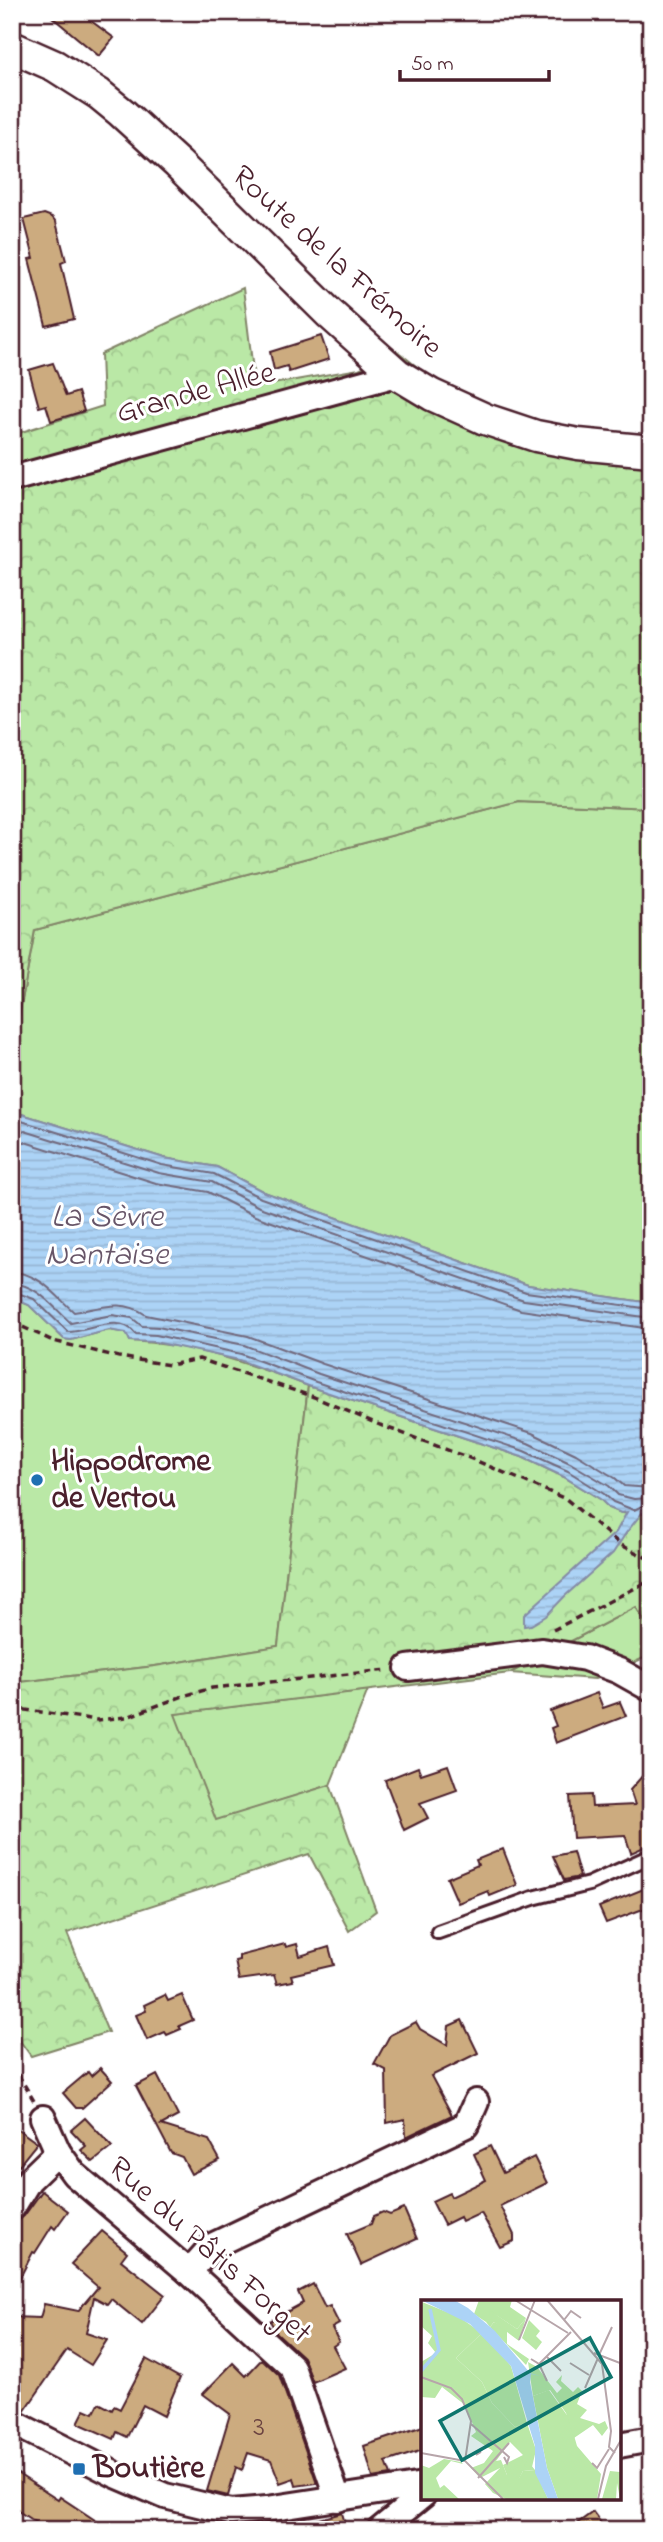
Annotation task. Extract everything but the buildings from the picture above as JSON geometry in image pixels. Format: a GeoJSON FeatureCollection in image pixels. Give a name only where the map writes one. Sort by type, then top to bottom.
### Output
{"type":"FeatureCollection","features":[{"type":"Feature","properties":{"kind":"street","name":"Route de la Frémoire"},"geometry":{"type":"LineString","coordinates":[[12,47],[55,66],[99,94],[121,112],[178,164],[330,314],[397,374],[432,395],[485,419],[536,436],[578,444],[651,451]]}},
{"type":"Feature","properties":{"kind":"street","name":"Grande Allée"},"geometry":{"type":"LineString","coordinates":[[12,479],[397,374]]}},
{"type":"Feature","properties":{"kind":"street"},"geometry":{"type":"LineString","coordinates":[[408,1668],[541,1651],[584,1658],[619,1671],[651,1689]]}},
{"type":"Feature","properties":{"kind":"street"},"geometry":{"type":"LineString","coordinates":[[189,2272],[212,2246],[466,2124],[476,2102]]}},
{"type":"Feature","properties":{"kind":"street","name":"Rue du Pâtis Forget"},"geometry":{"type":"LineString","coordinates":[[43,2118],[58,2152],[74,2174],[189,2272],[292,2367],[338,2499]]}},
{"type":"Feature","properties":{"kind":"street"},"geometry":{"type":"LineString","coordinates":[[12,2208],[29,2180],[58,2152]]}},
{"type":"Feature","properties":{"kind":"street"},"geometry":{"type":"LineString","coordinates":[[12,2422],[117,2475],[234,2521],[338,2499],[421,2485]]}},
{"type":"Feature","properties":{"kind":"street"},"geometry":{"type":"LineString","coordinates":[[621,2445],[651,2439]]}},
{"type":"Feature","properties":{"kind":"street"},"geometry":{"type":"LineString","coordinates":[[380,2530],[421,2498]]}},
{"type":"Feature","properties":{"kind":"lane"},"geometry":{"type":"LineString","coordinates":[[438,1932],[533,1898],[589,1884],[651,1856]]}},
{"type":"Feature","properties":{"kind":"path"},"geometry":{"type":"LineString","coordinates":[[12,1322],[53,1341],[119,1357],[170,1365],[199,1359],[314,1397],[566,1499],[621,1545],[651,1560]]}},
{"type":"Feature","properties":{"kind":"path"},"geometry":{"type":"LineString","coordinates":[[544,1634],[651,1580]]}},
{"type":"Feature","properties":{"kind":"path"},"geometry":{"type":"LineString","coordinates":[[12,1708],[97,1720],[127,1717],[212,1688],[408,1668]]}},
{"type":"Feature","properties":{"kind":"path"},"geometry":{"type":"LineString","coordinates":[[12,2064],[43,2118]]}},
{"type":"Feature","properties":{"kind":"green space"},"geometry":{"type":"Polygon","coordinates":[[[243,288],[255,387],[359,369],[397,351],[450,393],[552,427],[651,438],[651,808],[519,802],[35,930],[12,1054],[12,435],[103,406],[101,354],[243,288]]]}},
{"type":"Feature","properties":{"kind":"green space"},"geometry":{"type":"Polygon","coordinates":[[[519,802],[651,808],[651,1303],[528,1285],[264,1192],[217,1167],[164,1158],[12,1111],[12,1054],[35,930],[519,802]]]}},
{"type":"Feature","properties":{"kind":"green space"},"geometry":{"type":"Polygon","coordinates":[[[12,1298],[29,1305],[64,1339],[71,1340],[109,1330],[127,1333],[130,1341],[198,1351],[243,1363],[308,1386],[278,1646],[155,1666],[12,1683],[12,1298]]]}},
{"type":"Feature","properties":{"kind":"green space"},"geometry":{"type":"Polygon","coordinates":[[[308,1386],[522,1457],[564,1477],[600,1499],[609,1508],[621,1513],[651,1514],[651,1632],[636,1607],[510,1673],[175,1714],[216,1820],[330,1785],[376,1911],[349,1931],[309,1854],[67,1933],[108,2032],[31,2056],[12,2030],[12,1683],[155,1666],[278,1646],[308,1386]]]}},
{"type":"Feature","properties":{"kind":"green space"},"geometry":{"type":"Polygon","coordinates":[[[636,1607],[651,1632],[651,1655],[595,1679],[510,1673],[636,1607]]]}},
{"type":"Feature","properties":{"kind":"green space"},"geometry":{"type":"Polygon","coordinates":[[[368,1690],[330,1785],[216,1821],[174,1714],[368,1690]]]}},
{"type":"Feature","properties":{"kind":"water","name":"La Sèvre Nantaise"},"geometry":{"type":"Polygon","coordinates":[[[12,1111],[164,1158],[217,1167],[264,1192],[528,1285],[651,1303],[651,1514],[642,1513],[613,1553],[546,1616],[524,1626],[524,1615],[616,1532],[627,1512],[621,1513],[609,1508],[600,1499],[564,1477],[522,1457],[314,1388],[239,1360],[155,1342],[130,1341],[126,1333],[109,1330],[71,1340],[64,1339],[29,1305],[12,1298],[12,1111]]]}},
{"type":"Feature","properties":{"kind":"place","name":"Hippodrome de Vertou"},"geometry":{"type":"Point","coordinates":[37,1480]}},
{"type":"Feature","properties":{"kind":"place","name":"Boutière"},"geometry":{"type":"Point","coordinates":[79,2469]}}]}
